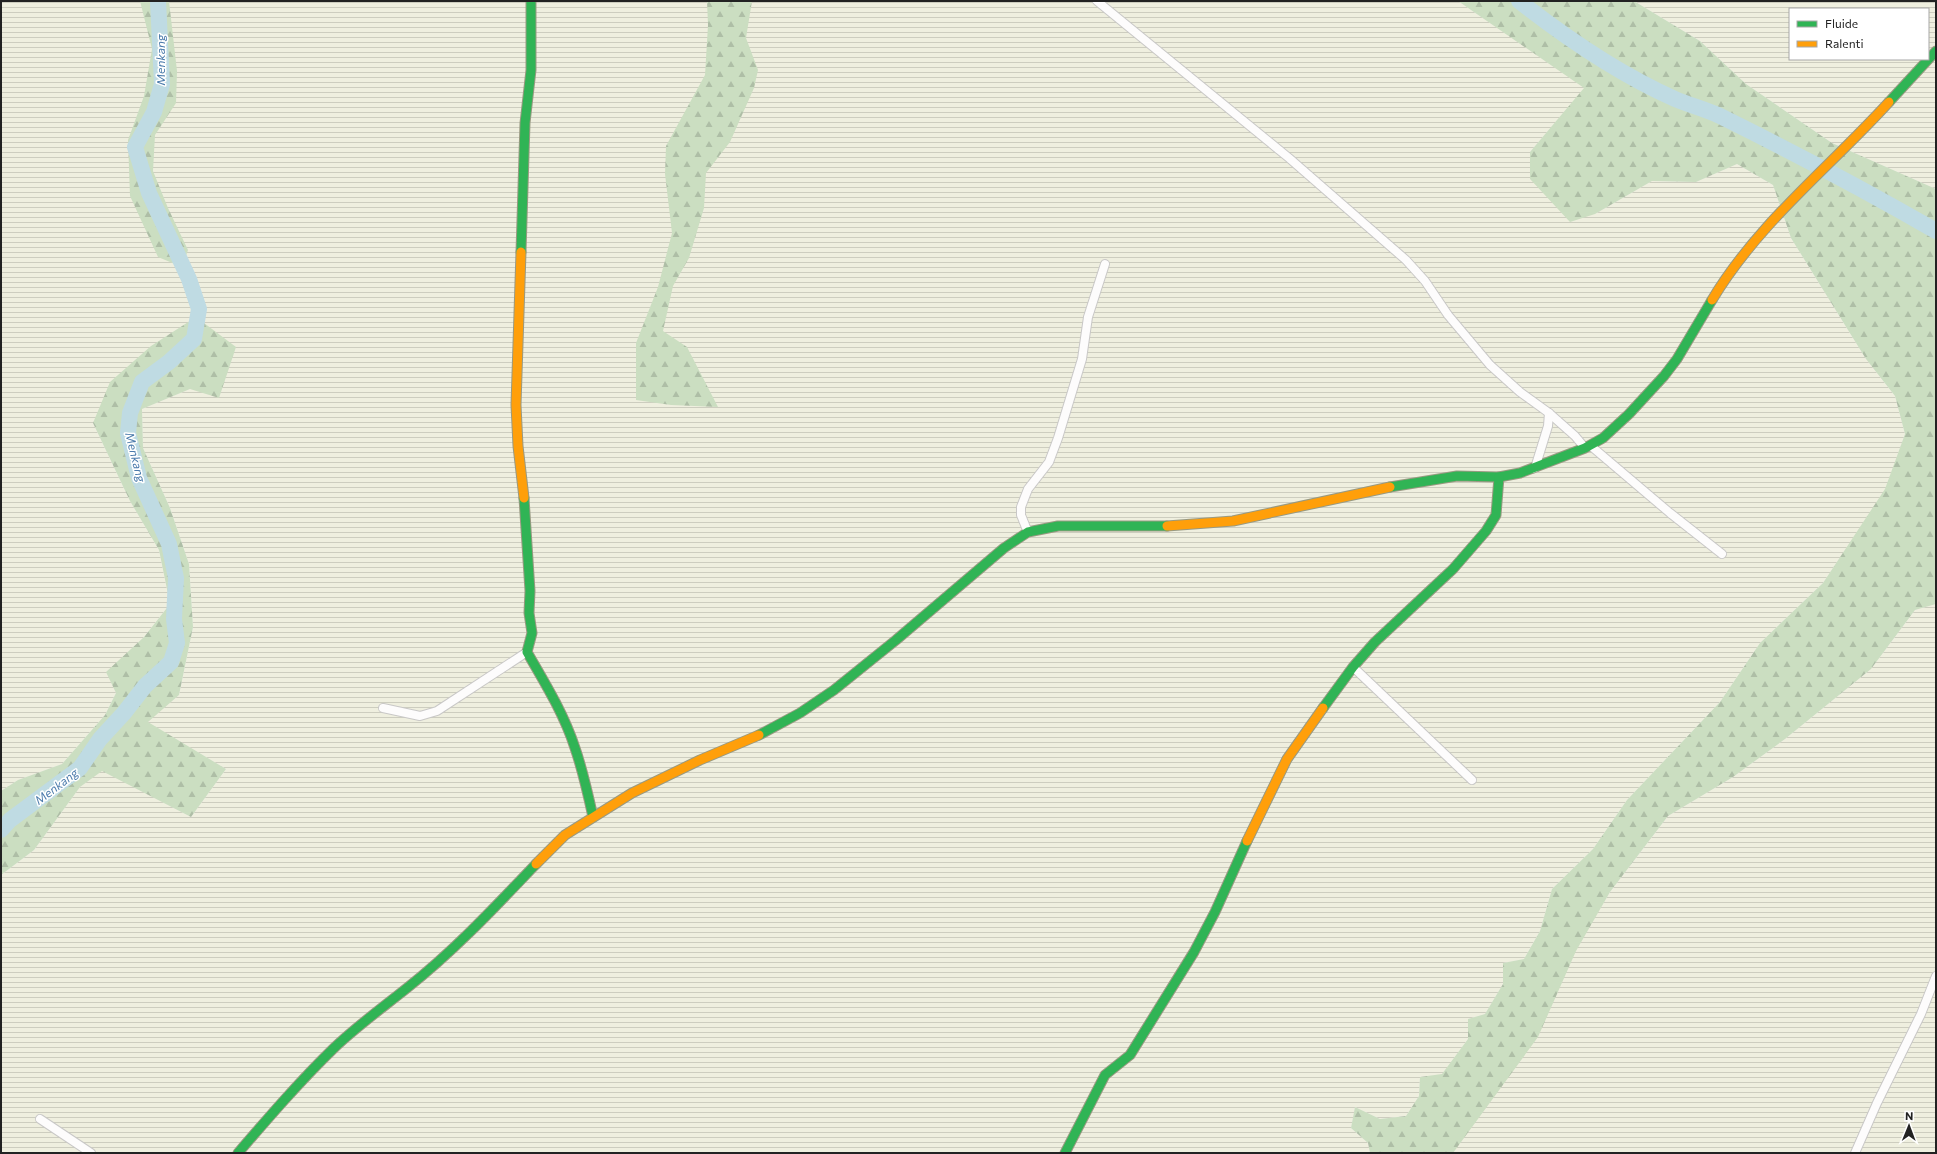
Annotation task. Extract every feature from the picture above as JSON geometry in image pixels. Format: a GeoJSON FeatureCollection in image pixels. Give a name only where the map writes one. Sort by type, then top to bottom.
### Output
{"type":"FeatureCollection","features":[{"type":"Feature","properties":{"kind":"street"},"geometry":{"type":"LineString","coordinates":[[531,1],[531,70],[524,157],[516,405],[518,446],[527,526],[530,591],[529,614],[532,633],[528,652],[544,679],[564,722],[580,763],[593,817]]}},
{"type":"Feature","properties":{"kind":"street"},"geometry":{"type":"LineString","coordinates":[[1097,1],[1289,158],[1406,260],[1425,281],[1448,315],[1490,365],[1520,392],[1550,413],[1588,447],[1722,554]]}},
{"type":"Feature","properties":{"kind":"street"},"geometry":{"type":"LineString","coordinates":[[1929,59],[1936,51]]}},
{"type":"Feature","properties":{"kind":"street"},"geometry":{"type":"LineString","coordinates":[[1520,473],[1588,447],[1611,431],[1629,414],[1664,376],[1726,277],[1759,237],[1793,199],[1874,119],[1928,60]]}},
{"type":"Feature","properties":{"kind":"street"},"geometry":{"type":"LineString","coordinates":[[1031,531],[1027,530],[1023,523],[1021,507],[1028,489],[1049,462],[1056,443],[1082,359],[1088,317],[1104,264]]}},
{"type":"Feature","properties":{"kind":"street"},"geometry":{"type":"LineString","coordinates":[[238,1153],[291,1091],[335,1047],[378,1009],[407,988],[493,910],[556,842],[593,817],[655,781],[700,760],[768,732],[800,713],[834,690],[896,640],[1004,548],[1031,531],[1044,527],[1063,526],[1211,525],[1400,485],[1457,476],[1499,477],[1520,473],[1535,468],[1548,426],[1550,413]]}},
{"type":"Feature","properties":{"kind":"street"},"geometry":{"type":"LineString","coordinates":[[1066,1153],[1089,1104],[1105,1075],[1130,1055],[1194,952],[1215,912],[1254,822],[1287,759],[1353,667],[1375,642],[1453,568],[1486,531],[1496,515],[1499,477]]}},
{"type":"Feature","properties":{"kind":"street"},"geometry":{"type":"LineString","coordinates":[[383,708],[420,716],[437,711],[528,652]]}},
{"type":"Feature","properties":{"kind":"street"},"geometry":{"type":"LineString","coordinates":[[1353,667],[1472,780]]}},
{"type":"Feature","properties":{"kind":"street"},"geometry":{"type":"LineString","coordinates":[[1855,1153],[1877,1103],[1921,1014],[1936,976]]}},
{"type":"Feature","properties":{"kind":"street"},"geometry":{"type":"LineString","coordinates":[[40,1119],[91,1153]]}},
{"type":"Feature","properties":{"kind":"green space"},"geometry":{"type":"Polygon","coordinates":[[[1,1],[1458,1],[1585,88],[1530,152],[1595,214],[1652,181],[1696,182],[1737,164],[1773,185],[1791,238],[1866,359],[1895,396],[1905,434],[1886,489],[1823,583],[1760,643],[1720,702],[1627,800],[1593,849],[1552,889],[1540,931],[1524,959],[1503,963],[1503,984],[1485,1014],[1468,1019],[1468,1039],[1442,1075],[1420,1077],[1419,1096],[1406,1116],[1380,1119],[1355,1107],[1351,1128],[1368,1143],[1370,1153],[1,1153],[1,875],[34,850],[80,787],[102,770],[191,817],[226,769],[147,722],[179,695],[193,627],[189,564],[170,508],[143,448],[142,409],[190,389],[236,348],[93,423],[130,501],[159,550],[170,604],[144,637],[107,672],[116,693],[105,715],[62,764],[18,780],[1,791],[1,1]]]}},
{"type":"Feature","properties":{"kind":"green space"},"geometry":{"type":"Polygon","coordinates":[[[140,1],[169,1],[177,71],[176,103],[155,135],[153,171],[168,208],[188,250],[182,267],[158,257],[130,196],[128,140],[144,96],[152,49],[140,1]]]}},
{"type":"Feature","properties":{"kind":"green space"},"geometry":{"type":"Polygon","coordinates":[[[707,1],[752,1],[746,38],[758,70],[754,88],[730,142],[706,173],[704,208],[689,258],[673,286],[663,331],[687,347],[718,407],[671,405],[636,400],[636,343],[658,287],[672,233],[665,174],[666,146],[705,75],[708,25],[707,1]]]}},
{"type":"Feature","properties":{"kind":"green space"},"geometry":{"type":"Polygon","coordinates":[[[1458,1],[1634,1],[1700,41],[1746,84],[1832,143],[1936,189],[1936,604],[1915,610],[1871,669],[1785,739],[1733,777],[1668,816],[1610,892],[1576,951],[1538,1037],[1453,1153],[1370,1153],[1368,1143],[1351,1128],[1355,1107],[1380,1119],[1406,1116],[1419,1096],[1420,1077],[1442,1074],[1468,1039],[1468,1019],[1485,1014],[1503,984],[1503,963],[1524,959],[1540,931],[1552,889],[1593,849],[1627,800],[1720,702],[1760,643],[1823,583],[1885,489],[1905,434],[1895,396],[1866,359],[1791,238],[1773,185],[1737,164],[1696,182],[1652,181],[1595,214],[1570,222],[1530,179],[1530,152],[1584,88],[1458,1]]]}},
{"type":"Feature","properties":{"kind":"green space"},"geometry":{"type":"Polygon","coordinates":[[[1634,1],[1936,1],[1936,189],[1832,143],[1746,84],[1700,41],[1634,1]]]}},
{"type":"Feature","properties":{"kind":"green space"},"geometry":{"type":"Polygon","coordinates":[[[196,317],[236,347],[219,398],[190,389],[142,409],[143,448],[170,508],[189,564],[193,627],[179,695],[148,722],[226,769],[191,817],[102,771],[80,787],[34,850],[1,875],[1,791],[18,780],[62,764],[105,715],[116,693],[106,672],[144,637],[170,604],[159,550],[130,501],[93,423],[110,382],[151,346],[196,317]]]}},
{"type":"Feature","properties":{"kind":"green space"},"geometry":{"type":"Polygon","coordinates":[[[1936,604],[1936,1153],[1453,1153],[1610,892],[1668,816],[1733,777],[1785,739],[1871,669],[1915,610],[1936,604]]]}},
{"type":"Feature","properties":{"kind":"waterway","name":"Menkang"},"geometry":{"type":"LineString","coordinates":[[1,830],[10,820],[80,768],[100,739],[124,713],[145,686],[171,662],[177,643],[174,619],[176,578],[169,544],[139,478],[128,433],[130,413],[142,382],[169,362],[194,339],[199,309],[189,279],[149,193],[135,147],[154,112],[162,84],[158,1]]}},
{"type":"Feature","properties":{"kind":"waterway"},"geometry":{"type":"LineString","coordinates":[[1519,1],[1574,42],[1634,79],[1675,99],[1714,114],[1802,157],[1936,231]]}},
{"type":"Feature","properties":{"kind":"traffic: fast"},"geometry":{"type":"LineString","coordinates":[[521,252],[525,123],[531,70],[531,1]]}},
{"type":"Feature","properties":{"kind":"traffic: fast"},"geometry":{"type":"LineString","coordinates":[[1929,59],[1936,51]]}},
{"type":"Feature","properties":{"kind":"traffic: fast"},"geometry":{"type":"LineString","coordinates":[[1889,102],[1928,60]]}},
{"type":"Feature","properties":{"kind":"traffic: fast"},"geometry":{"type":"LineString","coordinates":[[1390,487],[1457,476],[1499,477],[1520,473],[1585,448],[1603,438],[1629,414],[1664,376],[1677,359],[1712,300]]}},
{"type":"Feature","properties":{"kind":"traffic: fast"},"geometry":{"type":"LineString","coordinates":[[1323,708],[1353,667],[1375,642],[1453,569],[1486,531],[1496,515],[1499,477]]}},
{"type":"Feature","properties":{"kind":"traffic: fast"},"geometry":{"type":"LineString","coordinates":[[524,498],[530,591],[529,613],[532,633],[527,652],[554,699],[571,735],[583,774],[593,817]]}},
{"type":"Feature","properties":{"kind":"traffic: fast"},"geometry":{"type":"LineString","coordinates":[[759,735],[800,713],[834,690],[896,640],[1004,548],[1028,532],[1058,526],[1167,526]]}},
{"type":"Feature","properties":{"kind":"traffic: fast"},"geometry":{"type":"LineString","coordinates":[[1065,1153],[1105,1075],[1130,1055],[1194,952],[1215,912],[1247,841]]}},
{"type":"Feature","properties":{"kind":"traffic: fast"},"geometry":{"type":"LineString","coordinates":[[238,1153],[297,1086],[334,1048],[441,959],[474,928],[536,864]]}},
{"type":"Feature","properties":{"kind":"traffic: slow"},"geometry":{"type":"LineString","coordinates":[[1712,300],[1730,272],[1773,221],[1889,102]]}},
{"type":"Feature","properties":{"kind":"traffic: slow"},"geometry":{"type":"LineString","coordinates":[[521,252],[516,405],[518,446],[524,498]]}},
{"type":"Feature","properties":{"kind":"traffic: slow"},"geometry":{"type":"LineString","coordinates":[[1167,526],[1233,521],[1390,487]]}},
{"type":"Feature","properties":{"kind":"traffic: slow"},"geometry":{"type":"LineString","coordinates":[[1247,841],[1287,759],[1323,708]]}},
{"type":"Feature","properties":{"kind":"traffic: slow"},"geometry":{"type":"LineString","coordinates":[[536,864],[565,835],[632,793],[700,760],[759,735]]}}]}
